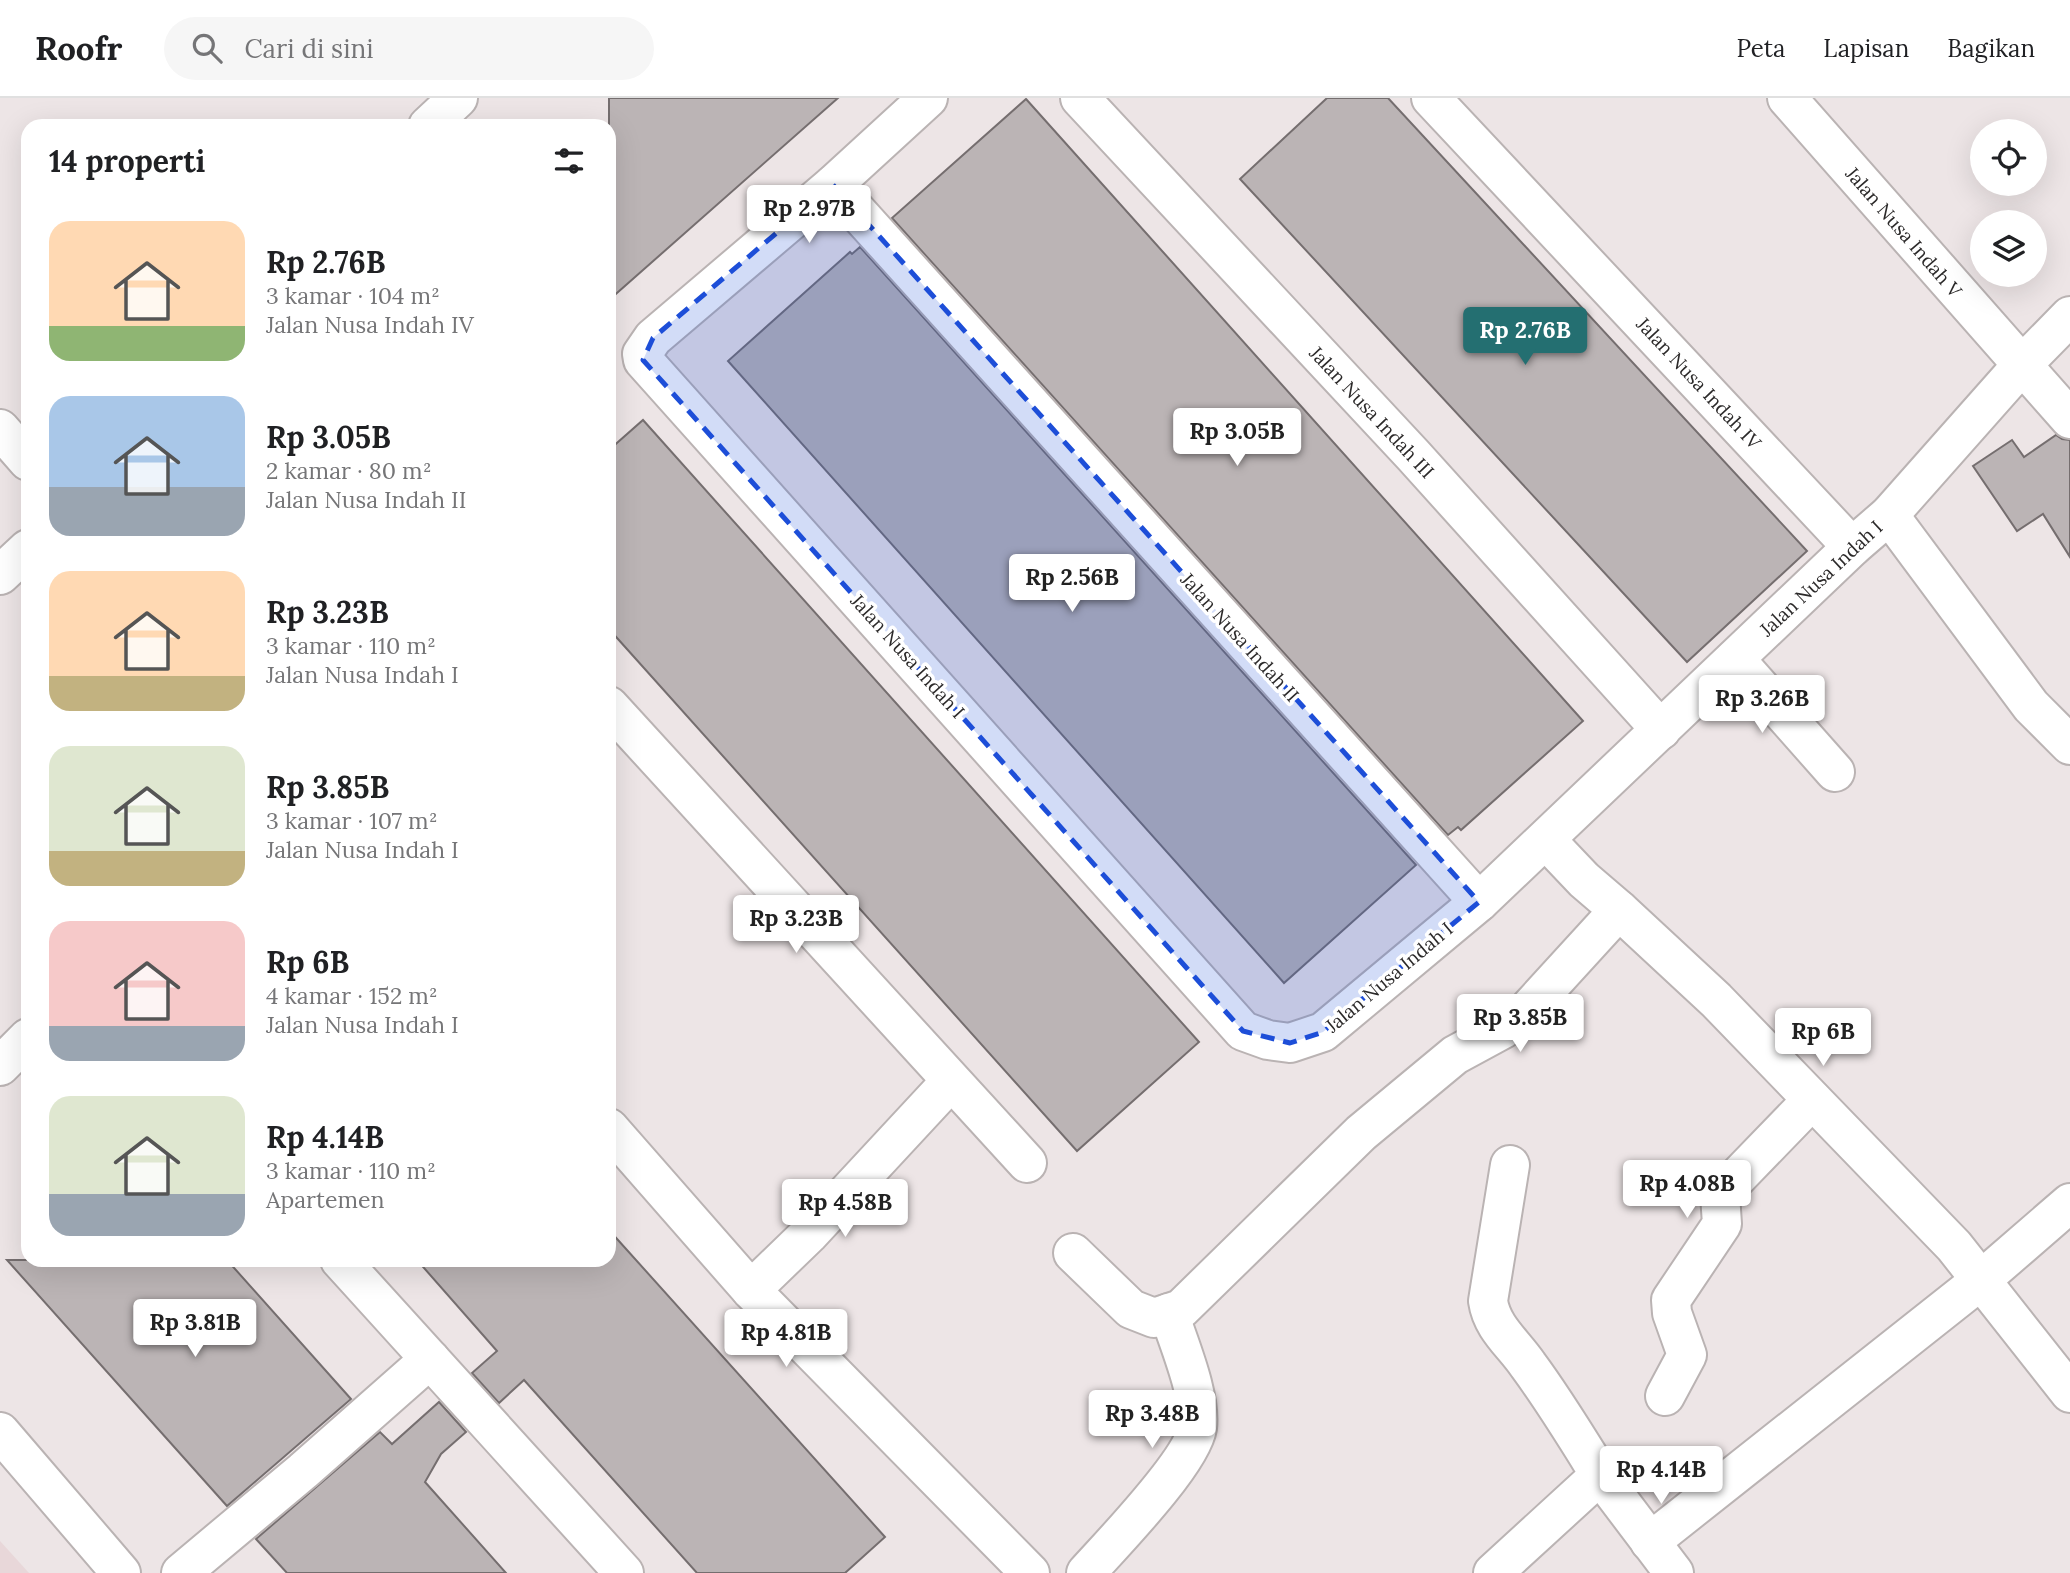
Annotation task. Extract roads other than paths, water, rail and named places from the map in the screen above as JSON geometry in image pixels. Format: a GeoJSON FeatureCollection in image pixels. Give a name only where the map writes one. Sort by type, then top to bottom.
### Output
{"type":"FeatureCollection","features":[{"type":"Feature","properties":{"kind":"street"},"geometry":{"type":"LineString","coordinates":[[436,119],[458,98]]}},
{"type":"Feature","properties":{"kind":"street"},"geometry":{"type":"LineString","coordinates":[[833,186],[928,98]]}},
{"type":"Feature","properties":{"kind":"street","name":"Jalan Nusa Indah III"},"geometry":{"type":"LineString","coordinates":[[1080,98],[1413,455],[1661,730]]}},
{"type":"Feature","properties":{"kind":"street","name":"Jalan Nusa Indah IV"},"geometry":{"type":"LineString","coordinates":[[1431,98],[1852,547]]}},
{"type":"Feature","properties":{"kind":"street","name":"Jalan Nusa Indah V"},"geometry":{"type":"LineString","coordinates":[[1787,98],[2064,412]]}},
{"type":"Feature","properties":{"kind":"street","name":"Jalan Nusa Indah I"},"geometry":{"type":"LineString","coordinates":[[833,186],[653,338],[642,354],[643,360],[1243,1031],[1268,1040],[1290,1043],[1323,1032],[1479,902],[1546,840],[1852,547],[1889,515],[2021,366],[2070,316]]}},
{"type":"Feature","properties":{"kind":"street","name":"Jalan Nusa Indah II"},"geometry":{"type":"LineString","coordinates":[[833,186],[1479,902]]}},
{"type":"Feature","properties":{"kind":"street"},"geometry":{"type":"LineString","coordinates":[[1889,515],[2031,706],[2070,745]]}},
{"type":"Feature","properties":{"kind":"street"},"geometry":{"type":"LineString","coordinates":[[0,575],[21,556]]}},
{"type":"Feature","properties":{"kind":"street"},"geometry":{"type":"LineString","coordinates":[[1735,659],[1835,772]]}},
{"type":"Feature","properties":{"kind":"street"},"geometry":{"type":"LineString","coordinates":[[616,714],[1027,1163]]}},
{"type":"Feature","properties":{"kind":"street"},"geometry":{"type":"LineString","coordinates":[[1546,840],[1584,880],[1716,1000],[1954,1246],[2070,1393]]}},
{"type":"Feature","properties":{"kind":"street"},"geometry":{"type":"LineString","coordinates":[[1073,1253],[1131,1309],[1154,1318],[1181,1309],[1361,1133],[1455,1055],[1515,1022],[1535,1004],[1617,908]]}},
{"type":"Feature","properties":{"kind":"street"},"geometry":{"type":"LineString","coordinates":[[0,1066],[21,1045]]}},
{"type":"Feature","properties":{"kind":"street"},"geometry":{"type":"LineString","coordinates":[[751,1290],[809,1234],[951,1081]]}},
{"type":"Feature","properties":{"kind":"street"},"geometry":{"type":"LineString","coordinates":[[1665,1395],[1687,1355],[1672,1314],[1671,1300],[1722,1224],[1720,1195],[1812,1100]]}},
{"type":"Feature","properties":{"kind":"street"},"geometry":{"type":"LineString","coordinates":[[616,1136],[751,1290],[1016,1568]]}},
{"type":"Feature","properties":{"kind":"street"},"geometry":{"type":"LineString","coordinates":[[1510,1165],[1488,1301],[1490,1313],[1502,1334],[1527,1362],[1600,1475],[1674,1573]]}},
{"type":"Feature","properties":{"kind":"street"},"geometry":{"type":"LineString","coordinates":[[1650,1542],[1981,1280],[2070,1203]]}},
{"type":"Feature","properties":{"kind":"street"},"geometry":{"type":"LineString","coordinates":[[346,1267],[624,1573]]}},
{"type":"Feature","properties":{"kind":"street"},"geometry":{"type":"LineString","coordinates":[[1086,1573],[1182,1461],[1197,1429],[1195,1395],[1170,1313]]}},
{"type":"Feature","properties":{"kind":"street"},"geometry":{"type":"LineString","coordinates":[[181,1573],[303,1471],[430,1359]]}},
{"type":"Feature","properties":{"kind":"street"},"geometry":{"type":"LineString","coordinates":[[0,1432],[121,1573]]}},
{"type":"Feature","properties":{"kind":"street"},"geometry":{"type":"LineString","coordinates":[[1493,1573],[1600,1475]]}}]}
